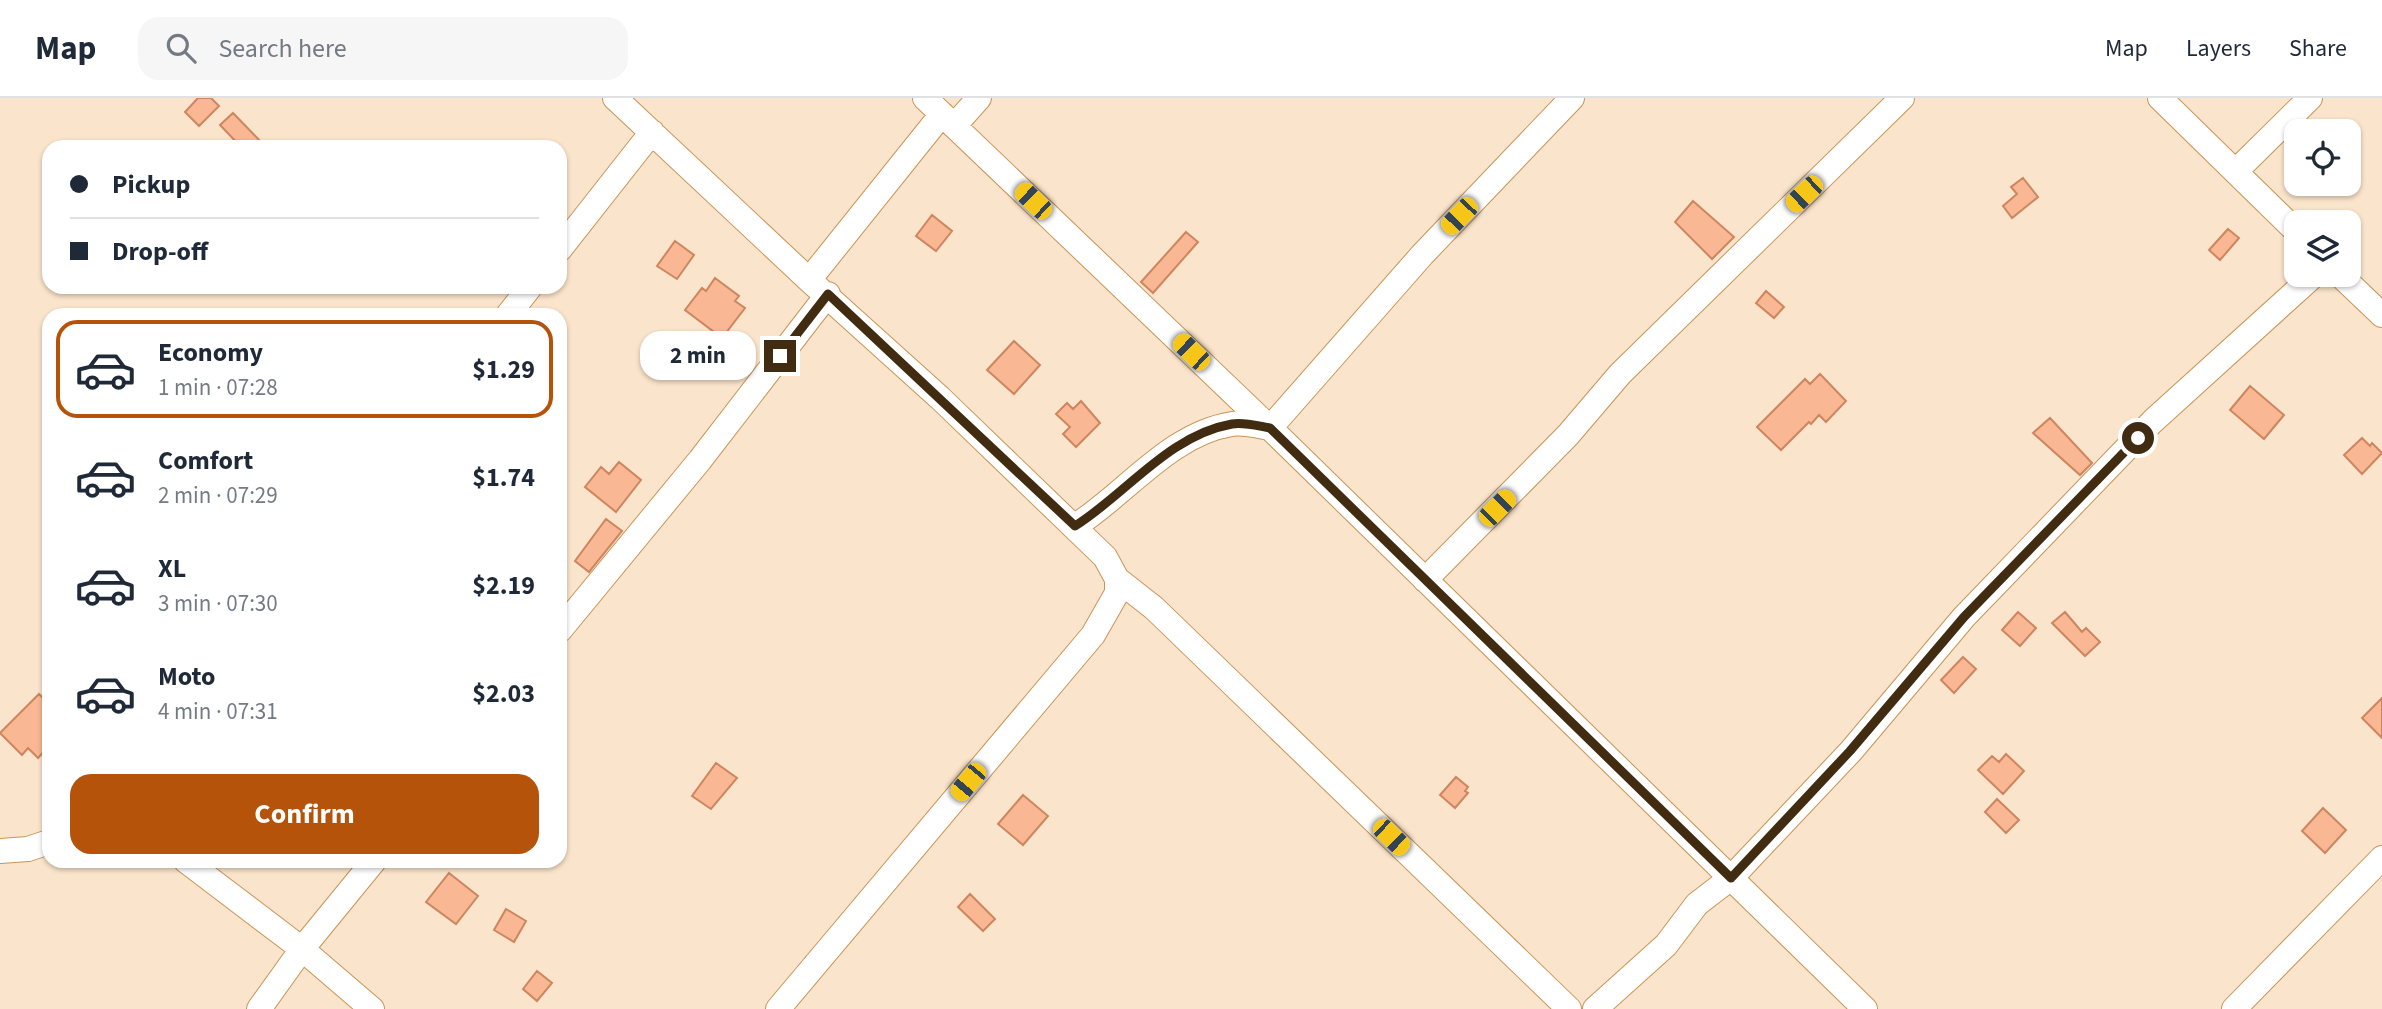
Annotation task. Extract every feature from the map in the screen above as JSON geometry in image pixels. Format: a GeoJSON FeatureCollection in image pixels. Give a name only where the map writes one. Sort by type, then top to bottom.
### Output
{"type":"FeatureCollection","features":[{"type":"Feature","properties":{"kind":"street"},"geometry":{"type":"LineString","coordinates":[[615,98],[1075,526],[1105,557],[1117,579],[1154,608],[1569,1009]]}},
{"type":"Feature","properties":{"kind":"street"},"geometry":{"type":"LineString","coordinates":[[567,623],[701,460],[818,287],[941,113],[979,98]]}},
{"type":"Feature","properties":{"kind":"street"},"geometry":{"type":"LineString","coordinates":[[1270,428],[1422,256],[1572,98]]}},
{"type":"Feature","properties":{"kind":"street"},"geometry":{"type":"LineString","coordinates":[[1425,580],[1568,435],[1620,374],[1902,98]]}},
{"type":"Feature","properties":{"kind":"street"},"geometry":{"type":"LineString","coordinates":[[2160,98],[2284,219]]}},
{"type":"Feature","properties":{"kind":"street"},"geometry":{"type":"LineString","coordinates":[[2236,171],[2310,98]]}},
{"type":"Feature","properties":{"kind":"street"},"geometry":{"type":"LineString","coordinates":[[941,113],[1270,428],[1865,1009]]}},
{"type":"Feature","properties":{"kind":"street"},"geometry":{"type":"LineString","coordinates":[[567,240],[652,132]]}},
{"type":"Feature","properties":{"kind":"street"},"geometry":{"type":"LineString","coordinates":[[1595,1009],[1666,945],[1697,904],[1731,878],[1850,751],[1964,617],[2153,421],[2301,287]]}},
{"type":"Feature","properties":{"kind":"street"},"geometry":{"type":"LineString","coordinates":[[2353,287],[2382,315]]}},
{"type":"Feature","properties":{"kind":"street"},"geometry":{"type":"LineString","coordinates":[[514,308],[524,294]]}},
{"type":"Feature","properties":{"kind":"street"},"geometry":{"type":"LineString","coordinates":[[1075,526],[1097,513],[1148,468],[1189,440],[1235,423],[1270,428]]}},
{"type":"Feature","properties":{"kind":"street"},"geometry":{"type":"LineString","coordinates":[[778,1009],[1093,635],[1114,601],[1117,579]]}},
{"type":"Feature","properties":{"kind":"street"},"geometry":{"type":"LineString","coordinates":[[0,851],[28,849],[42,844]]}},
{"type":"Feature","properties":{"kind":"street"},"geometry":{"type":"LineString","coordinates":[[2234,1009],[2382,858]]}},
{"type":"Feature","properties":{"kind":"street"},"geometry":{"type":"LineString","coordinates":[[195,868],[302,949],[372,1009]]}},
{"type":"Feature","properties":{"kind":"street"},"geometry":{"type":"LineString","coordinates":[[259,1009],[302,949],[368,868]]}},
{"type":"Feature","properties":{"kind":"building"},"geometry":{"type":"Polygon","coordinates":[[[198,98],[211,98],[219,106],[199,126],[185,112],[198,98]]]}},
{"type":"Feature","properties":{"kind":"building"},"geometry":{"type":"Polygon","coordinates":[[[233,113],[259,140],[234,140],[220,125],[233,113]]]}},
{"type":"Feature","properties":{"kind":"building"},"geometry":{"type":"Polygon","coordinates":[[[2023,178],[2038,197],[2012,218],[2003,206],[2017,194],[2011,187],[2023,178]]]}},
{"type":"Feature","properties":{"kind":"building"},"geometry":{"type":"Polygon","coordinates":[[[1693,201],[1734,237],[1712,259],[1675,222],[1693,201]]]}},
{"type":"Feature","properties":{"kind":"building"},"geometry":{"type":"Polygon","coordinates":[[[932,215],[952,231],[936,251],[916,236],[932,215]]]}},
{"type":"Feature","properties":{"kind":"building"},"geometry":{"type":"Polygon","coordinates":[[[2228,229],[2239,238],[2220,260],[2209,250],[2228,229]]]}},
{"type":"Feature","properties":{"kind":"building"},"geometry":{"type":"Polygon","coordinates":[[[1186,232],[1198,242],[1153,293],[1141,282],[1186,232]]]}},
{"type":"Feature","properties":{"kind":"building"},"geometry":{"type":"Polygon","coordinates":[[[675,241],[694,255],[677,279],[657,266],[675,241]]]}},
{"type":"Feature","properties":{"kind":"building"},"geometry":{"type":"Polygon","coordinates":[[[715,278],[739,296],[735,301],[745,308],[722,338],[685,310],[702,288],[706,291],[715,278]]]}},
{"type":"Feature","properties":{"kind":"building"},"geometry":{"type":"Polygon","coordinates":[[[1766,291],[1784,307],[1774,318],[1756,303],[1766,291]]]}},
{"type":"Feature","properties":{"kind":"building"},"geometry":{"type":"Polygon","coordinates":[[[1014,341],[1040,365],[1014,394],[987,370],[1014,341]]]}},
{"type":"Feature","properties":{"kind":"building"},"geometry":{"type":"Polygon","coordinates":[[[1820,374],[1846,401],[1826,422],[1819,415],[1811,424],[1809,422],[1781,450],[1757,427],[1805,379],[1810,384],[1820,374]]]}},
{"type":"Feature","properties":{"kind":"building"},"geometry":{"type":"Polygon","coordinates":[[[2250,386],[2284,415],[2264,439],[2230,410],[2250,386]]]}},
{"type":"Feature","properties":{"kind":"building"},"geometry":{"type":"Polygon","coordinates":[[[1081,401],[1100,423],[1076,447],[1063,434],[1070,427],[1056,414],[1067,403],[1073,409],[1081,401]]]}},
{"type":"Feature","properties":{"kind":"building"},"geometry":{"type":"Polygon","coordinates":[[[2050,418],[2092,463],[2080,475],[2033,433],[2050,418]]]}},
{"type":"Feature","properties":{"kind":"building"},"geometry":{"type":"Polygon","coordinates":[[[2362,438],[2382,453],[2362,474],[2344,455],[2362,438]]]}},
{"type":"Feature","properties":{"kind":"building"},"geometry":{"type":"Polygon","coordinates":[[[619,462],[641,480],[616,512],[585,487],[601,467],[609,474],[619,462]]]}},
{"type":"Feature","properties":{"kind":"building"},"geometry":{"type":"Polygon","coordinates":[[[606,519],[622,531],[589,572],[575,561],[606,519]]]}},
{"type":"Feature","properties":{"kind":"building"},"geometry":{"type":"Polygon","coordinates":[[[2018,612],[2036,628],[2020,646],[2002,630],[2018,612]]]}},
{"type":"Feature","properties":{"kind":"building"},"geometry":{"type":"Polygon","coordinates":[[[2065,612],[2082,632],[2086,628],[2100,642],[2085,656],[2052,623],[2065,612]]]}},
{"type":"Feature","properties":{"kind":"building"},"geometry":{"type":"Polygon","coordinates":[[[1963,657],[1976,669],[1954,693],[1941,680],[1963,657]]]}},
{"type":"Feature","properties":{"kind":"building"},"geometry":{"type":"Polygon","coordinates":[[[39,694],[42,697],[42,754],[38,758],[28,748],[22,755],[0,733],[39,694]]]}},
{"type":"Feature","properties":{"kind":"building"},"geometry":{"type":"Polygon","coordinates":[[[2382,698],[2382,738],[2362,718],[2382,698]]]}},
{"type":"Feature","properties":{"kind":"building"},"geometry":{"type":"Polygon","coordinates":[[[2006,754],[2024,771],[2003,794],[1978,770],[1992,756],[1999,762],[2006,754]]]}},
{"type":"Feature","properties":{"kind":"building"},"geometry":{"type":"Polygon","coordinates":[[[716,763],[737,778],[711,809],[692,796],[716,763]]]}},
{"type":"Feature","properties":{"kind":"building"},"geometry":{"type":"Polygon","coordinates":[[[1456,777],[1468,787],[1465,791],[1468,793],[1455,808],[1440,795],[1456,777]]]}},
{"type":"Feature","properties":{"kind":"building"},"geometry":{"type":"Polygon","coordinates":[[[1023,795],[1048,816],[1023,845],[998,824],[1023,795]]]}},
{"type":"Feature","properties":{"kind":"building"},"geometry":{"type":"Polygon","coordinates":[[[1997,799],[2019,820],[2006,833],[1985,812],[1997,799]]]}},
{"type":"Feature","properties":{"kind":"building"},"geometry":{"type":"Polygon","coordinates":[[[2323,808],[2346,830],[2325,853],[2302,831],[2323,808]]]}},
{"type":"Feature","properties":{"kind":"building"},"geometry":{"type":"Polygon","coordinates":[[[449,873],[478,896],[456,924],[426,902],[449,873]]]}},
{"type":"Feature","properties":{"kind":"building"},"geometry":{"type":"Polygon","coordinates":[[[970,894],[995,919],[983,931],[958,907],[970,894]]]}},
{"type":"Feature","properties":{"kind":"building"},"geometry":{"type":"Polygon","coordinates":[[[506,909],[526,921],[514,942],[494,930],[506,909]]]}},
{"type":"Feature","properties":{"kind":"building"},"geometry":{"type":"Polygon","coordinates":[[[537,971],[552,983],[537,1001],[523,989],[537,971]]]}},
{"type":"Feature","properties":{"kind":"route"},"geometry":{"type":"LineString","coordinates":[[780,356],[828,294],[1075,526],[1097,513],[1148,468],[1189,440],[1235,423],[1270,428],[1731,878],[1850,751],[1964,617],[2138,438]]}}]}
